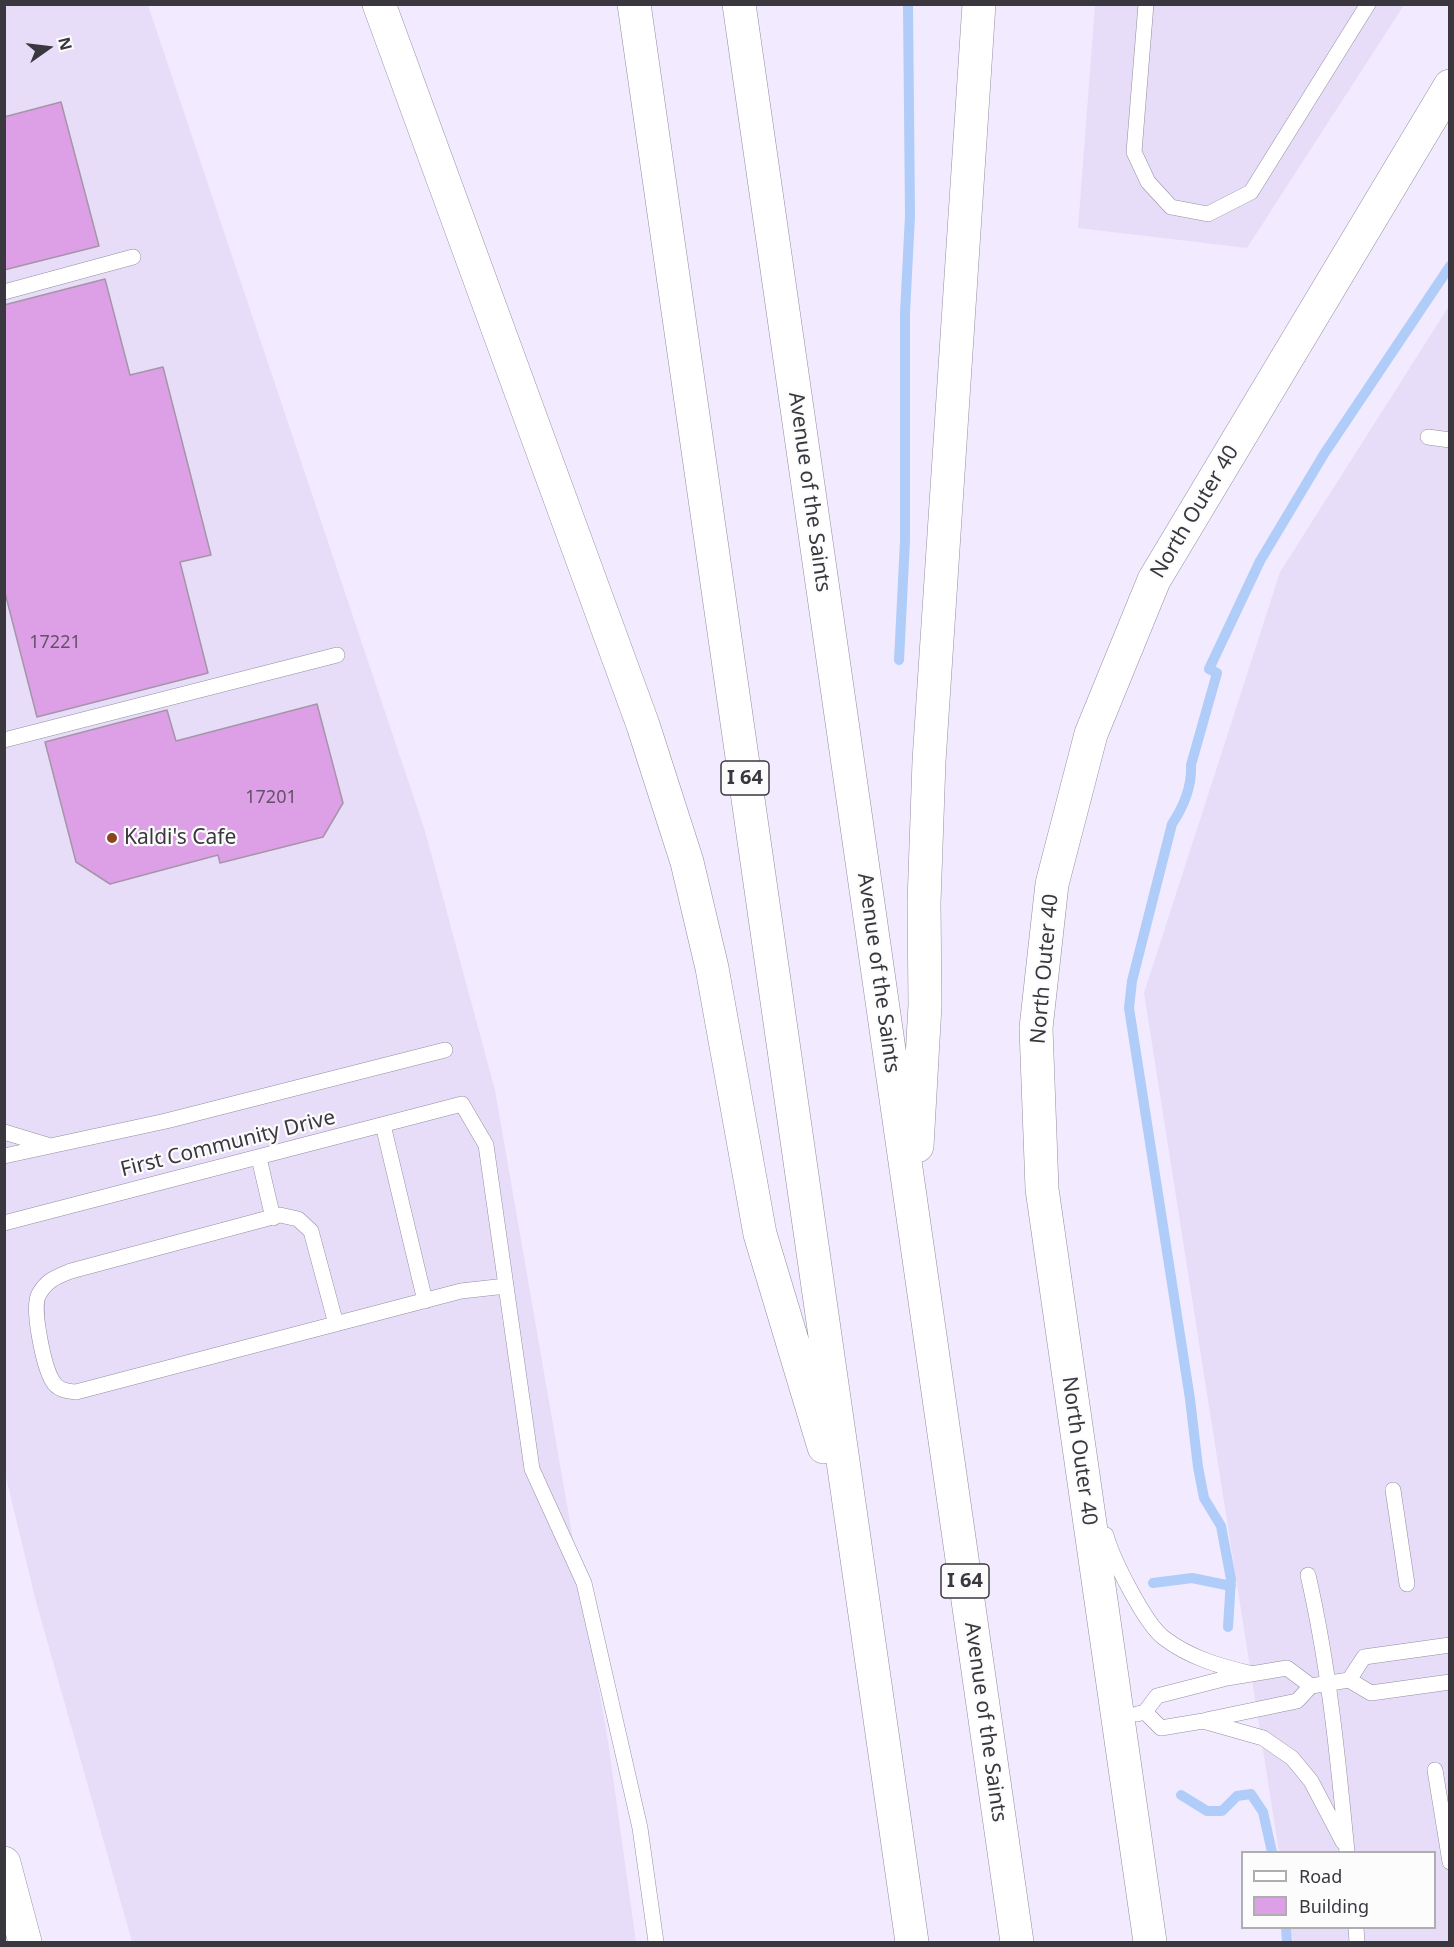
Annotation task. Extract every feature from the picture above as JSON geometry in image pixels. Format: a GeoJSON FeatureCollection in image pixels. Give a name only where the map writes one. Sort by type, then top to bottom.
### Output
{"type":"FeatureCollection","features":[{"type":"Feature","properties":{"kind":"main road"},"geometry":{"type":"LineString","coordinates":[[379,4],[643,725],[687,862],[712,968],[760,1234],[855,1551]]}},
{"type":"Feature","properties":{"kind":"main road","name":"I 64"},"geometry":{"type":"LineString","coordinates":[[634,4],[912,1942]]}},
{"type":"Feature","properties":{"kind":"main road","name":"Avenue of the Saints"},"geometry":{"type":"LineString","coordinates":[[739,4],[1017,1942]]}},
{"type":"Feature","properties":{"kind":"main road"},"geometry":{"type":"LineString","coordinates":[[913,1219],[925,1005],[924,903],[930,738],[979,4]]}},
{"type":"Feature","properties":{"kind":"main road","name":"North Outer 40"},"geometry":{"type":"LineString","coordinates":[[1150,1942],[1131,1715],[1078,1443],[1042,1189],[1036,1028],[1052,884],[1091,734],[1154,580],[1449,86]]}},
{"type":"Feature","properties":{"kind":"main road"},"geometry":{"type":"LineString","coordinates":[[4,1863],[25,1942]]}},
{"type":"Feature","properties":{"kind":"lane"},"geometry":{"type":"LineString","coordinates":[[1146,4],[1134,152],[1148,182],[1171,207],[1208,214],[1251,192],[1368,4]]}},
{"type":"Feature","properties":{"kind":"lane"},"geometry":{"type":"LineString","coordinates":[[4,292],[133,257]]}},
{"type":"Feature","properties":{"kind":"lane"},"geometry":{"type":"LineString","coordinates":[[1428,437],[1449,440]]}},
{"type":"Feature","properties":{"kind":"lane"},"geometry":{"type":"LineString","coordinates":[[4,740],[338,655]]}},
{"type":"Feature","properties":{"kind":"lane","name":"First Community Drive"},"geometry":{"type":"LineString","coordinates":[[4,1156],[166,1120],[445,1050]]}},
{"type":"Feature","properties":{"kind":"lane","name":"First Community Drive"},"geometry":{"type":"LineString","coordinates":[[11,1221],[462,1104],[486,1145],[506,1287]]}},
{"type":"Feature","properties":{"kind":"lane"},"geometry":{"type":"LineString","coordinates":[[383,1125],[425,1301]]}},
{"type":"Feature","properties":{"kind":"lane"},"geometry":{"type":"LineString","coordinates":[[4,1132],[47,1145]]}},
{"type":"Feature","properties":{"kind":"lane"},"geometry":{"type":"LineString","coordinates":[[259,1158],[273,1218]]}},
{"type":"Feature","properties":{"kind":"lane"},"geometry":{"type":"LineString","coordinates":[[336,1324],[311,1231],[298,1219],[280,1215],[71,1271],[48,1280],[37,1296],[34,1314],[52,1381],[61,1390],[76,1392],[425,1301],[461,1291],[506,1287],[532,1469],[584,1583],[640,1828],[656,1942]]}},
{"type":"Feature","properties":{"kind":"lane"},"geometry":{"type":"LineString","coordinates":[[4,1233],[11,1221]]}},
{"type":"Feature","properties":{"kind":"lane"},"geometry":{"type":"LineString","coordinates":[[1078,1443],[1112,1558],[1162,1637],[1220,1667],[1253,1674]]}},
{"type":"Feature","properties":{"kind":"lane"},"geometry":{"type":"LineString","coordinates":[[1393,1490],[1407,1584]]}},
{"type":"Feature","properties":{"kind":"lane"},"geometry":{"type":"LineString","coordinates":[[1308,1575],[1321,1632],[1319,1685],[1337,1743],[1347,1851]]}},
{"type":"Feature","properties":{"kind":"lane"},"geometry":{"type":"LineString","coordinates":[[1349,1680],[1364,1657],[1449,1645]]}},
{"type":"Feature","properties":{"kind":"lane"},"geometry":{"type":"LineString","coordinates":[[1131,1715],[1157,1696],[1287,1668],[1319,1685]]}},
{"type":"Feature","properties":{"kind":"lane"},"geometry":{"type":"LineString","coordinates":[[1131,1715],[1161,1728],[1297,1701],[1319,1685],[1349,1680],[1371,1693],[1449,1682]]}},
{"type":"Feature","properties":{"kind":"lane"},"geometry":{"type":"LineString","coordinates":[[1203,1721],[1263,1738],[1292,1758],[1311,1781],[1347,1851]]}},
{"type":"Feature","properties":{"kind":"lane"},"geometry":{"type":"LineString","coordinates":[[1435,1770],[1449,1862]]}},
{"type":"Feature","properties":{"kind":"shaded area"},"geometry":{"type":"Polygon","coordinates":[[[4,5],[148,5],[425,831],[495,1090],[608,1741],[636,1942],[132,1942],[35,1598],[5,1473],[4,5]]]}},
{"type":"Feature","properties":{"kind":"shaded area"},"geometry":{"type":"Polygon","coordinates":[[[1095,5],[1404,5],[1247,248],[1078,228],[1095,5]]]}},
{"type":"Feature","properties":{"kind":"shaded area"},"geometry":{"type":"Polygon","coordinates":[[[1449,306],[1449,1942],[1293,1942],[1291,1929],[1436,1929],[1436,1851],[1279,1851],[1144,993],[1280,572],[1449,306]]]}},
{"type":"Feature","properties":{"kind":"building"},"geometry":{"type":"Polygon","coordinates":[[[61,102],[99,246],[4,270],[4,117],[61,102]]]}},
{"type":"Feature","properties":{"kind":"building"},"geometry":{"type":"Polygon","coordinates":[[[105,279],[130,375],[163,367],[211,555],[180,562],[208,673],[37,717],[4,589],[4,305],[105,279]]]}},
{"type":"Feature","properties":{"kind":"building"},"geometry":{"type":"Polygon","coordinates":[[[317,704],[343,803],[323,837],[220,863],[218,855],[110,884],[76,862],[45,742],[167,710],[176,741],[317,704]]]}},
{"type":"Feature","properties":{"kind":"waterway"},"geometry":{"type":"LineString","coordinates":[[899,660],[905,541],[905,313],[910,216],[908,4]]}},
{"type":"Feature","properties":{"kind":"waterway"},"geometry":{"type":"LineString","coordinates":[[1228,1627],[1231,1579],[1221,1526],[1204,1498],[1198,1467],[1190,1399],[1129,1008],[1132,981],[1172,824],[1189,789],[1191,765],[1217,673],[1209,669],[1260,561],[1324,454],[1450,266]]}},
{"type":"Feature","properties":{"kind":"waterway"},"geometry":{"type":"LineString","coordinates":[[1153,1583],[1192,1578],[1231,1586]]}},
{"type":"Feature","properties":{"kind":"waterway"},"geometry":{"type":"LineString","coordinates":[[1181,1795],[1207,1811],[1222,1811],[1237,1796],[1251,1794],[1263,1812],[1272,1851]]}},
{"type":"Feature","properties":{"kind":"waterway"},"geometry":{"type":"LineString","coordinates":[[1286,1929],[1287,1942]]}},
{"type":"Feature","properties":{"kind":"place","name":"Kaldi's Cafe"},"geometry":{"type":"Point","coordinates":[112,838]}}]}
